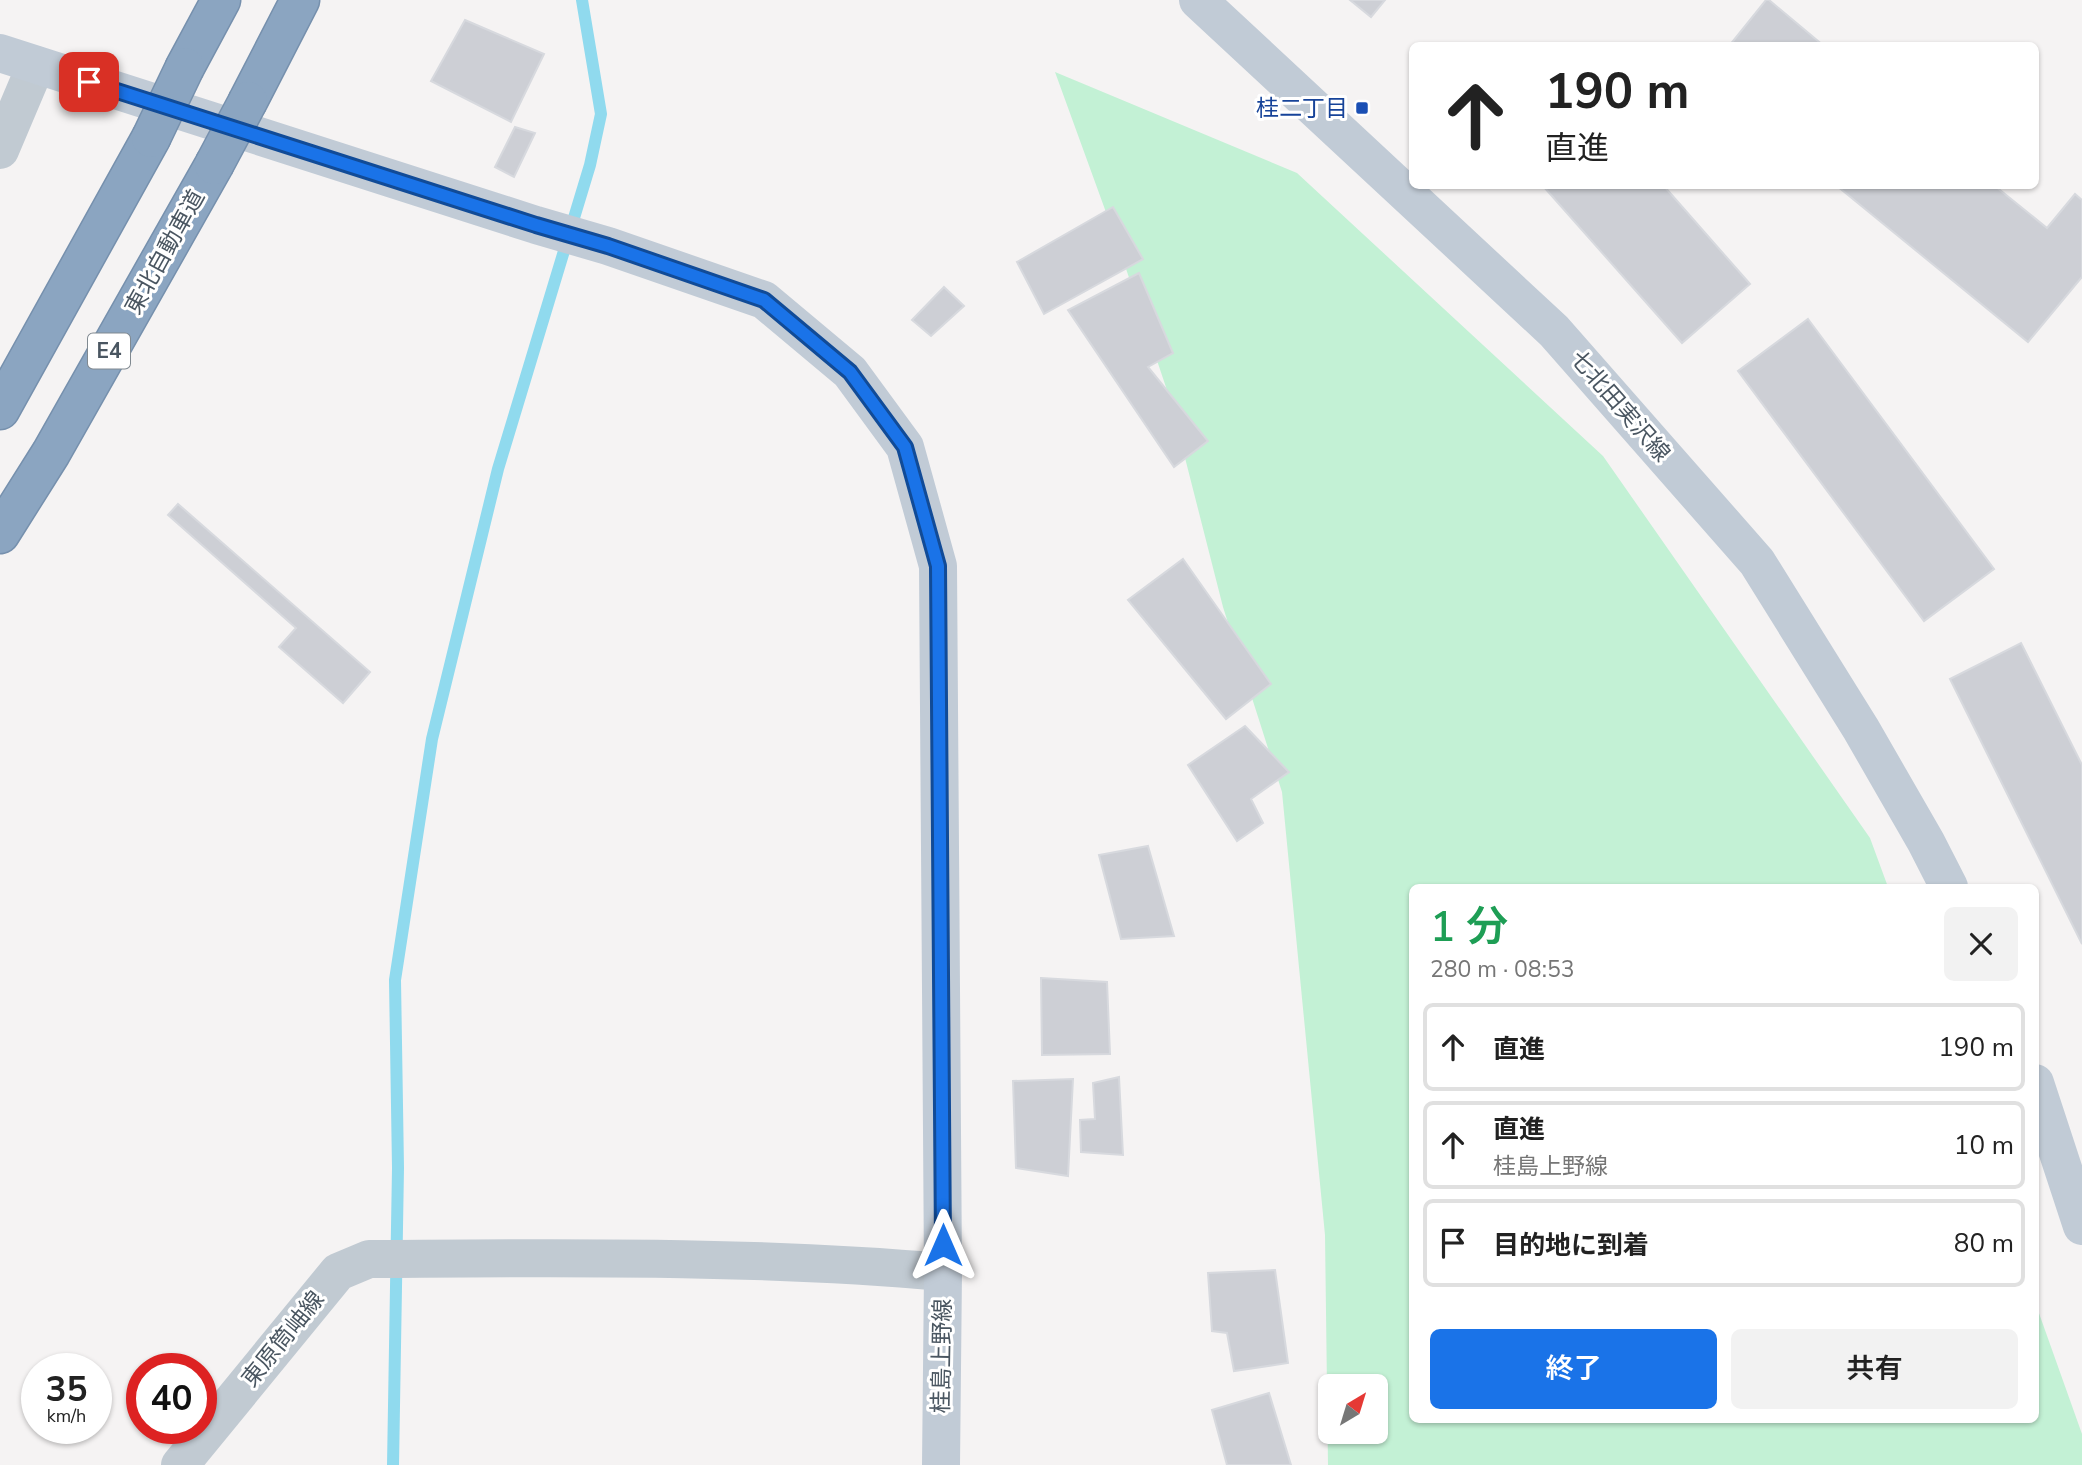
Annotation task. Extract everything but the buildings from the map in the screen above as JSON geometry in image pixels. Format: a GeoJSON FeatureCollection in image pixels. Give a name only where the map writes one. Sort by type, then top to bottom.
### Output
{"type":"FeatureCollection","features":[{"type":"Feature","properties":{"kind":"highway"},"geometry":{"type":"LineString","coordinates":[[0,410],[151,138],[220,0]]}},
{"type":"Feature","properties":{"kind":"highway","name":"東北自動車道"},"geometry":{"type":"LineString","coordinates":[[0,534],[58,441],[214,165],[300,0]]}},
{"type":"Feature","properties":{"kind":"street","name":"七北田実沢線"},"geometry":{"type":"LineString","coordinates":[[1198,0],[1554,331],[1756,562],[1861,729],[1926,842],[1947,884]]}},
{"type":"Feature","properties":{"kind":"street"},"geometry":{"type":"LineString","coordinates":[[0,53],[36,65],[0,150]]}},
{"type":"Feature","properties":{"kind":"street","name":"桂島上野線"},"geometry":{"type":"LineString","coordinates":[[36,65],[608,246],[764,300],[850,372],[905,447],[938,566],[943,1272],[940,1465]]}},
{"type":"Feature","properties":{"kind":"street"},"geometry":{"type":"LineString","coordinates":[[2039,1092],[2075,1177],[2082,1226]]}},
{"type":"Feature","properties":{"kind":"street","name":"東原筒岫線"},"geometry":{"type":"LineString","coordinates":[[180,1465],[338,1272],[369,1259],[647,1257],[943,1272]]}},
{"type":"Feature","properties":{"kind":"green space"},"geometry":{"type":"Polygon","coordinates":[[[1055,72],[1297,173],[1603,456],[1870,838],[1887,884],[1409,884],[1409,1423],[2039,1423],[2039,1313],[2082,1434],[2082,1465],[1328,1465],[1328,1444],[1388,1444],[1388,1374],[1327,1374],[1325,1235],[1282,792],[1223,607],[1170,399],[1055,72]]]}},
{"type":"Feature","properties":{"kind":"waterway"},"geometry":{"type":"LineString","coordinates":[[393,1465],[398,1168],[395,980],[432,739],[498,469],[590,165],[601,114],[582,0]]}},
{"type":"Feature","properties":{"kind":"place","name":"桂二丁目"},"geometry":{"type":"Point","coordinates":[1362,108]}},
{"type":"Feature","properties":{"kind":"route"},"geometry":{"type":"LineString","coordinates":[[89,82],[608,246],[764,300],[850,372],[864,391],[905,447],[938,566],[943,1245]]}}]}
